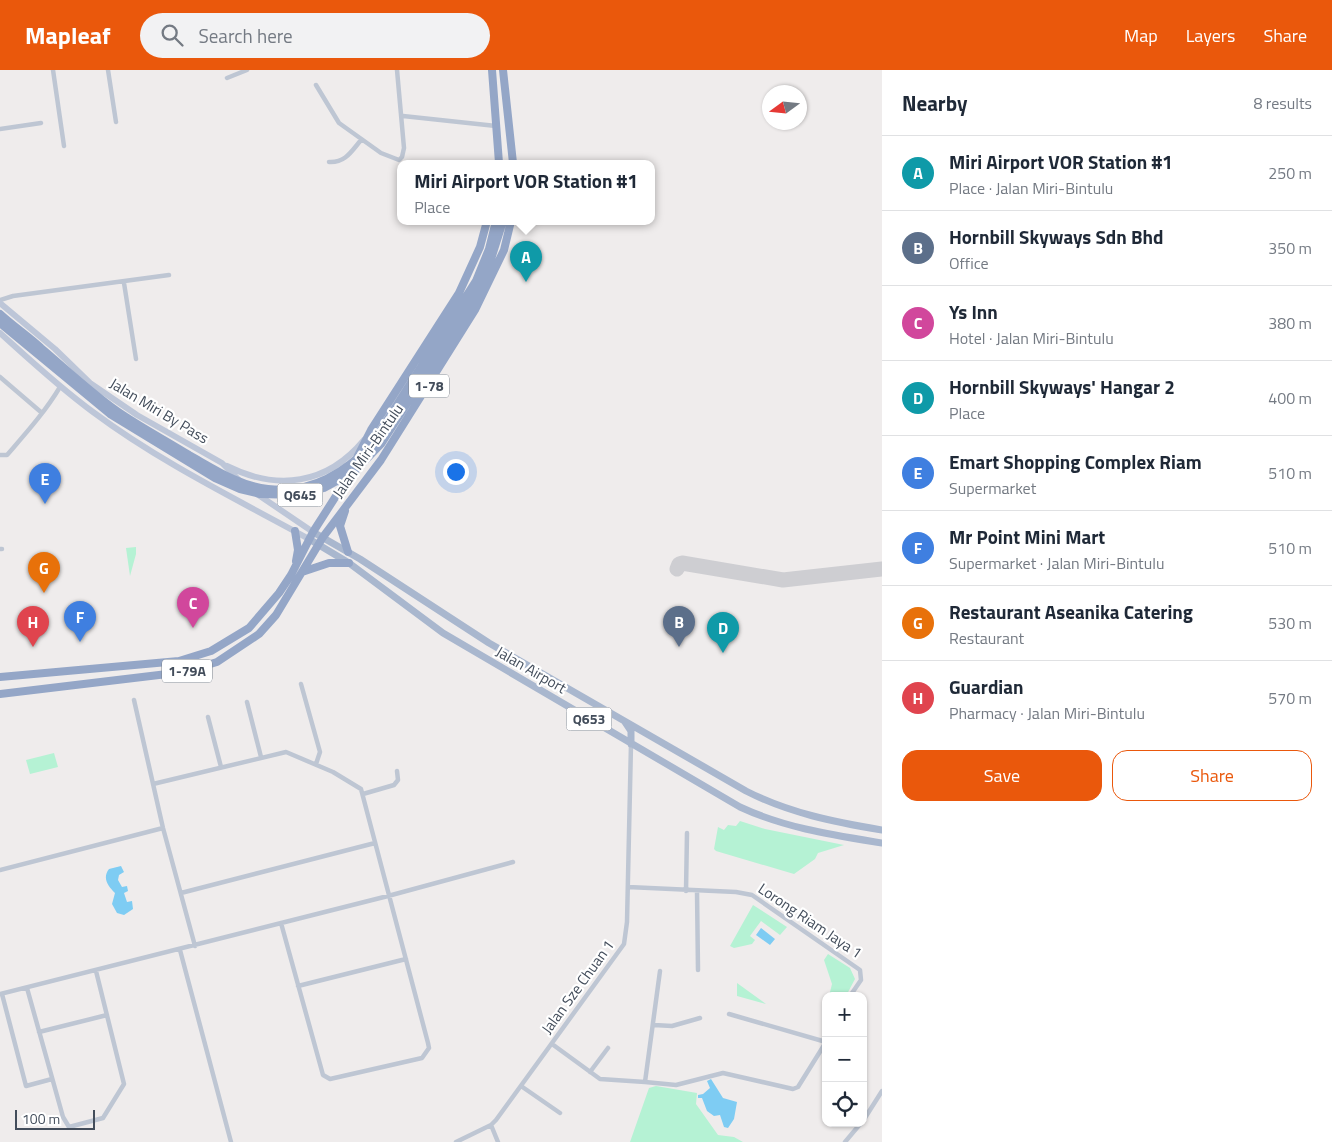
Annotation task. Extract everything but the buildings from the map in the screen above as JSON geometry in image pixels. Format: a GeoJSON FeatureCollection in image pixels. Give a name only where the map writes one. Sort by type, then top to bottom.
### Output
{"type":"FeatureCollection","features":[{"type":"Feature","properties":{"kind":"highway"},"geometry":{"type":"LineString","coordinates":[[492,70],[498,126],[499,160]]}},
{"type":"Feature","properties":{"kind":"highway"},"geometry":{"type":"LineString","coordinates":[[503,70],[512,160]]}},
{"type":"Feature","properties":{"kind":"highway","name":"Jalan Miri-Bintulu"},"geometry":{"type":"LineString","coordinates":[[0,677],[179,661],[211,651],[232,640],[248,628],[279,593],[296,566],[311,535],[343,485],[371,430],[459,293],[480,247],[486,225]]}},
{"type":"Feature","properties":{"kind":"highway","name":"Q645"},"geometry":{"type":"LineString","coordinates":[[0,314],[88,389],[117,410],[215,470],[239,482],[257,487],[277,490],[304,487],[335,476],[358,460],[372,444],[476,281],[489,249],[495,225]]}},
{"type":"Feature","properties":{"kind":"highway","name":"Q645"},"geometry":{"type":"LineString","coordinates":[[0,323],[110,414],[215,478],[252,492],[276,496],[298,495],[334,484],[355,471],[381,444],[472,302],[488,268],[502,225]]}},
{"type":"Feature","properties":{"kind":"highway","name":"Jalan Miri-Bintulu"},"geometry":{"type":"LineString","coordinates":[[0,694],[184,672],[216,662],[259,634],[276,615],[323,537],[381,460],[476,310],[504,250],[510,225]]}},
{"type":"Feature","properties":{"kind":"highway"},"geometry":{"type":"LineString","coordinates":[[346,507],[340,526],[348,552]]}},
{"type":"Feature","properties":{"kind":"highway"},"geometry":{"type":"LineString","coordinates":[[295,531],[298,550],[296,566]]}},
{"type":"Feature","properties":{"kind":"highway"},"geometry":{"type":"LineString","coordinates":[[302,572],[328,564],[349,563]]}},
{"type":"Feature","properties":{"kind":"main road","name":"Jalan Miri By Pass"},"geometry":{"type":"LineString","coordinates":[[0,301],[90,383],[137,416],[222,463],[264,499],[311,535]]}},
{"type":"Feature","properties":{"kind":"main road","name":"Q645"},"geometry":{"type":"LineString","coordinates":[[0,333],[60,387],[94,414],[166,459],[295,531],[311,535]]}},
{"type":"Feature","properties":{"kind":"main road"},"geometry":{"type":"LineString","coordinates":[[222,463],[254,478],[268,481],[300,480],[319,475],[339,464],[356,449],[371,430]]}},
{"type":"Feature","properties":{"kind":"main road","name":"Q653"},"geometry":{"type":"LineString","coordinates":[[311,535],[323,537]]}},
{"type":"Feature","properties":{"kind":"main road","name":"Q653"},"geometry":{"type":"LineString","coordinates":[[311,535],[319,545]]}},
{"type":"Feature","properties":{"kind":"main road","name":"Jalan Airport"},"geometry":{"type":"LineString","coordinates":[[323,537],[475,634],[768,802],[802,814],[882,830]]}},
{"type":"Feature","properties":{"kind":"main road","name":"Jalan Airport"},"geometry":{"type":"LineString","coordinates":[[319,545],[349,563],[444,634],[740,807],[768,819],[797,828],[882,844]]}},
{"type":"Feature","properties":{"kind":"main road"},"geometry":{"type":"LineString","coordinates":[[623,720],[631,731],[631,744]]}},
{"type":"Feature","properties":{"kind":"street"},"geometry":{"type":"LineString","coordinates":[[53,70],[64,146]]}},
{"type":"Feature","properties":{"kind":"street"},"geometry":{"type":"LineString","coordinates":[[108,70],[116,122]]}},
{"type":"Feature","properties":{"kind":"street"},"geometry":{"type":"LineString","coordinates":[[228,78],[248,70]]}},
{"type":"Feature","properties":{"kind":"street"},"geometry":{"type":"LineString","coordinates":[[316,85],[334,118],[361,140],[389,157],[399,160],[404,152],[403,116],[397,70]]}},
{"type":"Feature","properties":{"kind":"street"},"geometry":{"type":"LineString","coordinates":[[403,116],[498,126]]}},
{"type":"Feature","properties":{"kind":"street"},"geometry":{"type":"LineString","coordinates":[[0,129],[41,123]]}},
{"type":"Feature","properties":{"kind":"street"},"geometry":{"type":"LineString","coordinates":[[329,162],[339,163],[361,140]]}},
{"type":"Feature","properties":{"kind":"street"},"geometry":{"type":"LineString","coordinates":[[0,301],[22,295],[124,283],[169,275]]}},
{"type":"Feature","properties":{"kind":"street"},"geometry":{"type":"LineString","coordinates":[[124,283],[136,359]]}},
{"type":"Feature","properties":{"kind":"street"},"geometry":{"type":"LineString","coordinates":[[0,377],[42,414]]}},
{"type":"Feature","properties":{"kind":"street"},"geometry":{"type":"LineString","coordinates":[[0,455],[7,455],[42,414],[60,387]]}},
{"type":"Feature","properties":{"kind":"street"},"geometry":{"type":"LineString","coordinates":[[301,684],[320,752],[316,764]]}},
{"type":"Feature","properties":{"kind":"street"},"geometry":{"type":"LineString","coordinates":[[134,700],[163,828],[195,946]]}},
{"type":"Feature","properties":{"kind":"street"},"geometry":{"type":"LineString","coordinates":[[247,702],[260,757]]}},
{"type":"Feature","properties":{"kind":"street"},"geometry":{"type":"LineString","coordinates":[[208,717],[221,767]]}},
{"type":"Feature","properties":{"kind":"street","name":"Jalan Sze Chuan 1"},"geometry":{"type":"LineString","coordinates":[[456,1142],[491,1125],[522,1086],[624,944],[628,887],[631,744]]}},
{"type":"Feature","properties":{"kind":"street"},"geometry":{"type":"LineString","coordinates":[[153,784],[286,752],[316,764],[358,786],[363,794],[429,1048],[422,1058],[330,1079],[323,1075],[281,923]]}},
{"type":"Feature","properties":{"kind":"street"},"geometry":{"type":"LineString","coordinates":[[363,794],[394,785],[398,780],[397,771]]}},
{"type":"Feature","properties":{"kind":"street"},"geometry":{"type":"LineString","coordinates":[[0,870],[163,828]]}},
{"type":"Feature","properties":{"kind":"street"},"geometry":{"type":"LineString","coordinates":[[686,891],[687,833]]}},
{"type":"Feature","properties":{"kind":"street"},"geometry":{"type":"LineString","coordinates":[[181,893],[375,843]]}},
{"type":"Feature","properties":{"kind":"street"},"geometry":{"type":"LineString","coordinates":[[52,1079],[26,1086],[1,994],[180,950],[513,862]]}},
{"type":"Feature","properties":{"kind":"street","name":"Lorong Riam Jaya 1"},"geometry":{"type":"LineString","coordinates":[[628,887],[697,892],[736,892],[752,895],[860,970],[861,980],[853,992]]}},
{"type":"Feature","properties":{"kind":"street"},"geometry":{"type":"LineString","coordinates":[[697,892],[698,970]]}},
{"type":"Feature","properties":{"kind":"street"},"geometry":{"type":"LineString","coordinates":[[180,950],[232,1142]]}},
{"type":"Feature","properties":{"kind":"street"},"geometry":{"type":"LineString","coordinates":[[298,986],[406,959]]}},
{"type":"Feature","properties":{"kind":"street"},"geometry":{"type":"LineString","coordinates":[[27,988],[63,1117],[69,1126],[102,1118],[124,1084],[96,970]]}},
{"type":"Feature","properties":{"kind":"street"},"geometry":{"type":"LineString","coordinates":[[645,1082],[660,971]]}},
{"type":"Feature","properties":{"kind":"street"},"geometry":{"type":"LineString","coordinates":[[729,1014],[822,1041]]}},
{"type":"Feature","properties":{"kind":"street"},"geometry":{"type":"LineString","coordinates":[[39,1032],[107,1015]]}},
{"type":"Feature","properties":{"kind":"street"},"geometry":{"type":"LineString","coordinates":[[654,1025],[672,1026],[700,1018]]}},
{"type":"Feature","properties":{"kind":"street"},"geometry":{"type":"LineString","coordinates":[[552,1044],[600,1079],[676,1085],[722,1073],[793,1089],[798,1087],[822,1048]]}},
{"type":"Feature","properties":{"kind":"street"},"geometry":{"type":"LineString","coordinates":[[590,1072],[608,1048]]}},
{"type":"Feature","properties":{"kind":"street"},"geometry":{"type":"LineString","coordinates":[[522,1086],[560,1114]]}},
{"type":"Feature","properties":{"kind":"street"},"geometry":{"type":"LineString","coordinates":[[867,1114],[882,1091]]}},
{"type":"Feature","properties":{"kind":"street"},"geometry":{"type":"LineString","coordinates":[[491,1125],[498,1142]]}},
{"type":"Feature","properties":{"kind":"street"},"geometry":{"type":"LineString","coordinates":[[845,1142],[858,1127]]}},
{"type":"Feature","properties":{"kind":"green space"},"geometry":{"type":"Polygon","coordinates":[[[136,547],[136,554],[130,576],[126,548],[136,547]]]}},
{"type":"Feature","properties":{"kind":"green space"},"geometry":{"type":"Polygon","coordinates":[[[54,753],[58,767],[30,774],[26,760],[54,753]]]}},
{"type":"Feature","properties":{"kind":"green space"},"geometry":{"type":"Polygon","coordinates":[[[740,821],[765,829],[844,845],[818,853],[815,859],[794,874],[716,851],[714,849],[718,827],[724,830],[728,825],[736,826],[740,821]]]}},
{"type":"Feature","properties":{"kind":"green space"},"geometry":{"type":"Polygon","coordinates":[[[753,905],[787,927],[780,935],[761,921],[750,936],[755,940],[752,944],[734,948],[730,946],[753,905]]]}},
{"type":"Feature","properties":{"kind":"green space"},"geometry":{"type":"Polygon","coordinates":[[[828,954],[850,968],[855,979],[848,992],[830,992],[832,984],[824,960],[828,954]]]}},
{"type":"Feature","properties":{"kind":"green space"},"geometry":{"type":"Polygon","coordinates":[[[737,983],[766,1004],[737,996],[737,983]]]}},
{"type":"Feature","properties":{"kind":"green space"},"geometry":{"type":"Polygon","coordinates":[[[656,1086],[697,1093],[696,1104],[718,1135],[734,1137],[743,1142],[630,1142],[649,1088],[656,1086]]]}},
{"type":"Feature","properties":{"kind":"water"},"geometry":{"type":"Polygon","coordinates":[[[121,866],[124,872],[119,875],[118,880],[122,887],[127,886],[128,891],[124,893],[127,902],[132,901],[133,909],[124,915],[117,913],[112,904],[115,893],[108,885],[106,879],[109,869],[121,866]]]}},
{"type":"Feature","properties":{"kind":"water"},"geometry":{"type":"Polygon","coordinates":[[[761,928],[775,939],[770,945],[756,935],[761,928]]]}},
{"type":"Feature","properties":{"kind":"water"},"geometry":{"type":"Polygon","coordinates":[[[711,1079],[723,1098],[737,1102],[734,1119],[728,1128],[724,1127],[720,1115],[714,1116],[707,1111],[702,1098],[698,1098],[698,1095],[703,1094],[710,1088],[707,1081],[711,1079]]]}},
{"type":"Feature","properties":{"kind":"taxiway"},"geometry":{"type":"LineString","coordinates":[[677,569],[679,564],[682,563],[783,580],[882,569]]}},
{"type":"Feature","properties":{"kind":"place","name":"Miri Airport VOR Station #1"},"geometry":{"type":"Point","coordinates":[526,282]}},
{"type":"Feature","properties":{"kind":"place","name":"Emart Shopping Complex Riam"},"geometry":{"type":"Point","coordinates":[45,504]}},
{"type":"Feature","properties":{"kind":"place","name":"Restaurant Aseanika Catering"},"geometry":{"type":"Point","coordinates":[44,593]}},
{"type":"Feature","properties":{"kind":"place","name":"Ys Inn"},"geometry":{"type":"Point","coordinates":[193,628]}},
{"type":"Feature","properties":{"kind":"place","name":"Mr Point Mini Mart"},"geometry":{"type":"Point","coordinates":[80,642]}},
{"type":"Feature","properties":{"kind":"place","name":"Guardian"},"geometry":{"type":"Point","coordinates":[33,647]}},
{"type":"Feature","properties":{"kind":"place","name":"Hornbill Skyways Sdn Bhd"},"geometry":{"type":"Point","coordinates":[679,647]}},
{"type":"Feature","properties":{"kind":"place","name":"Hornbill Skyways' Hangar 2"},"geometry":{"type":"Point","coordinates":[723,653]}}]}
